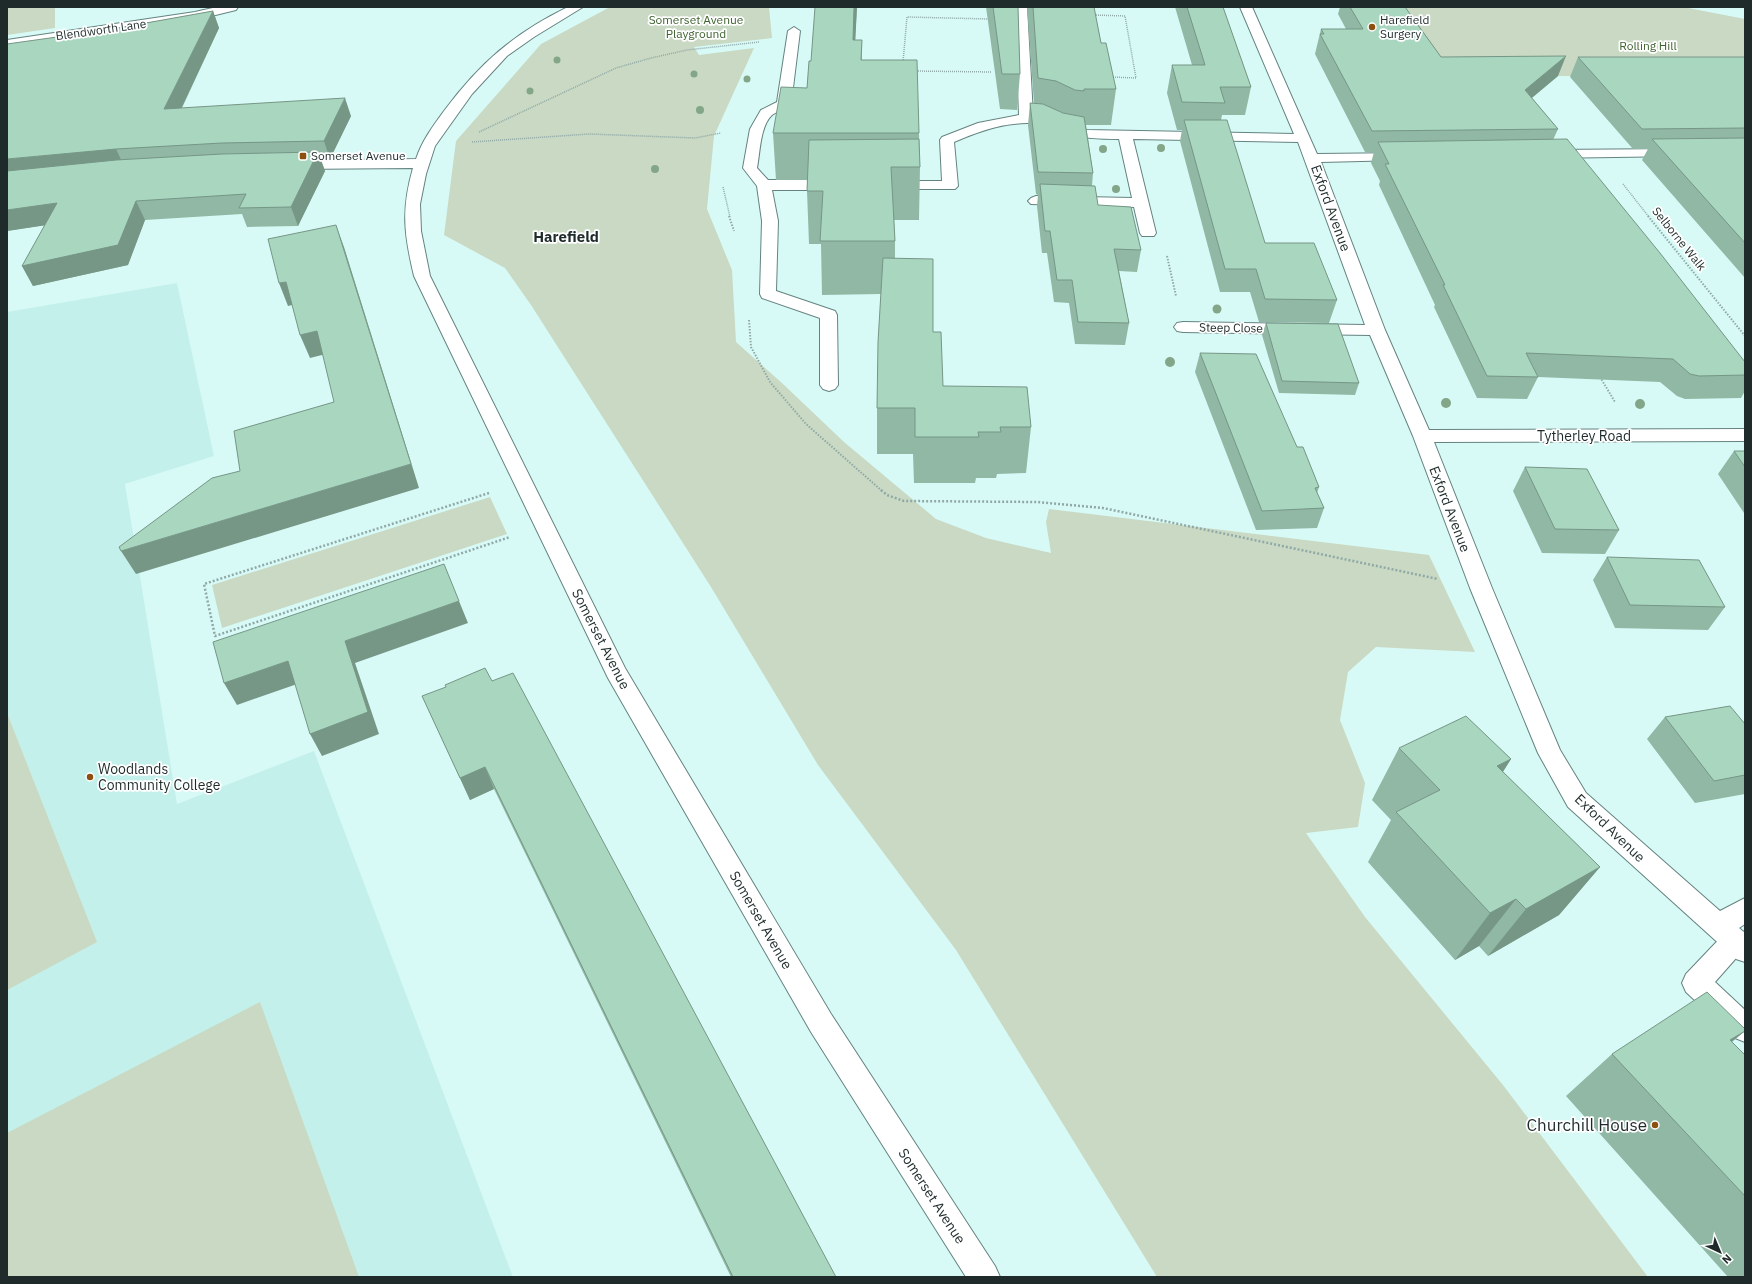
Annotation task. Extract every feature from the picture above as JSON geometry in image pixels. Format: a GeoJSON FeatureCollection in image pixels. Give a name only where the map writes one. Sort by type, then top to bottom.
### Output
{"type":"FeatureCollection","features":[{"type":"Feature","properties":{"kind":"street","name":"Blendworth Lane"},"geometry":{"type":"LineString","coordinates":[[7,44],[194,11],[232,7]]}},
{"type":"Feature","properties":{"kind":"street","name":"Somerset Avenue"},"geometry":{"type":"LineString","coordinates":[[577,7],[513,45],[482,74],[459,102],[430,152],[412,203],[413,243],[422,276],[616,672],[817,1016],[984,1277]]}},
{"type":"Feature","properties":{"kind":"street","name":"Exford Avenue"},"geometry":{"type":"LineString","coordinates":[[1246,7],[1304,138],[1376,330],[1422,436],[1481,588],[1550,753],[1578,800],[1613,834],[1733,939]]}},
{"type":"Feature","properties":{"kind":"street"},"geometry":{"type":"LineString","coordinates":[[1021,13],[1026,119]]}},
{"type":"Feature","properties":{"kind":"street"},"geometry":{"type":"LineString","coordinates":[[794,31],[784,104],[766,112],[757,129],[750,168],[764,185],[770,221],[768,294],[829,315],[829,385]]}},
{"type":"Feature","properties":{"kind":"street"},"geometry":{"type":"LineString","coordinates":[[872,186],[950,186],[947,140],[972,128],[999,120],[1026,119],[1048,122],[1063,130],[1087,134],[1304,138]]}},
{"type":"Feature","properties":{"kind":"street"},"geometry":{"type":"LineString","coordinates":[[1125,135],[1148,233]]}},
{"type":"Feature","properties":{"kind":"street"},"geometry":{"type":"LineString","coordinates":[[276,166],[430,152]]}},
{"type":"Feature","properties":{"kind":"street"},"geometry":{"type":"LineString","coordinates":[[1537,155],[1690,153]]}},
{"type":"Feature","properties":{"kind":"street"},"geometry":{"type":"LineString","coordinates":[[1312,158],[1413,156]]}},
{"type":"Feature","properties":{"kind":"street"},"geometry":{"type":"LineString","coordinates":[[764,185],[849,186]]}},
{"type":"Feature","properties":{"kind":"street"},"geometry":{"type":"LineString","coordinates":[[1036,201],[1142,203]]}},
{"type":"Feature","properties":{"kind":"street","name":"Steep Close"},"geometry":{"type":"LineString","coordinates":[[1183,327],[1376,330]]}},
{"type":"Feature","properties":{"kind":"street","name":"Tytherley Road"},"geometry":{"type":"LineString","coordinates":[[1422,436],[1745,435]]}},
{"type":"Feature","properties":{"kind":"street"},"geometry":{"type":"LineString","coordinates":[[1745,910],[1733,939],[1696,983],[1745,1029]]}},
{"type":"Feature","properties":{"kind":"path"},"geometry":{"type":"LineString","coordinates":[[903,63],[907,17],[1021,13]]}},
{"type":"Feature","properties":{"kind":"path"},"geometry":{"type":"LineString","coordinates":[[1093,15],[1125,16],[1136,78],[1104,77]]}},
{"type":"Feature","properties":{"kind":"path"},"geometry":{"type":"LineString","coordinates":[[430,152],[475,134],[616,68],[636,61],[695,49],[764,42]]}},
{"type":"Feature","properties":{"kind":"path"},"geometry":{"type":"LineString","coordinates":[[910,71],[1024,73]]}},
{"type":"Feature","properties":{"kind":"path"},"geometry":{"type":"LineString","coordinates":[[430,152],[605,134],[679,138],[714,136],[733,127],[757,129]]}},
{"type":"Feature","properties":{"kind":"path","name":"Selborne Walk"},"geometry":{"type":"LineString","coordinates":[[1599,154],[1745,336]]}},
{"type":"Feature","properties":{"kind":"path"},"geometry":{"type":"LineString","coordinates":[[723,184],[724,197],[734,232]]}},
{"type":"Feature","properties":{"kind":"path"},"geometry":{"type":"LineString","coordinates":[[1148,233],[1165,246],[1183,327]]}},
{"type":"Feature","properties":{"kind":"path"},"geometry":{"type":"LineString","coordinates":[[749,315],[751,347],[770,382],[806,424],[854,468],[888,495],[893,497],[904,501],[1037,502],[1103,508],[1481,588]]}},
{"type":"Feature","properties":{"kind":"path"},"geometry":{"type":"LineString","coordinates":[[1598,374],[1635,436]]}},
{"type":"Feature","properties":{"kind":"path"},"geometry":{"type":"LineString","coordinates":[[524,482],[204,584],[215,636],[545,525]]}},
{"type":"Feature","properties":{"kind":"shaded area","name":"Woodlands Community College"},"geometry":{"type":"Polygon","coordinates":[[[177,283],[214,456],[125,484],[177,804],[314,751],[513,1277],[7,1277],[7,312],[177,283]]]}},
{"type":"Feature","properties":{"kind":"green space"},"geometry":{"type":"Polygon","coordinates":[[[7,7],[55,7],[55,28],[7,35],[7,7]]]}},
{"type":"Feature","properties":{"kind":"green space","name":"Somerset Avenue Playground"},"geometry":{"type":"Polygon","coordinates":[[[610,7],[769,7],[772,38],[694,47],[699,55],[754,48],[714,136],[707,209],[732,270],[736,342],[844,442],[936,519],[986,538],[1051,553],[1046,522],[1049,509],[1429,555],[1475,652],[1376,647],[1348,672],[1340,720],[1365,783],[1358,827],[1306,833],[1365,917],[1503,1085],[1648,1277],[1157,1277],[956,950],[818,765],[711,587],[531,305],[505,268],[444,235],[456,141],[541,44],[610,7]]]}},
{"type":"Feature","properties":{"kind":"green space","name":"Rolling Hill"},"geometry":{"type":"Polygon","coordinates":[[[1382,7],[1683,7],[1745,19],[1745,76],[1475,76],[1422,67],[1382,7]]]}},
{"type":"Feature","properties":{"kind":"green space"},"geometry":{"type":"Polygon","coordinates":[[[490,497],[507,534],[222,628],[212,585],[490,497]]]}},
{"type":"Feature","properties":{"kind":"green space"},"geometry":{"type":"Polygon","coordinates":[[[7,713],[97,942],[7,990],[7,713]]]}},
{"type":"Feature","properties":{"kind":"green space"},"geometry":{"type":"Polygon","coordinates":[[[260,1002],[359,1277],[7,1277],[7,1133],[260,1002]]]}},
{"type":"Feature","properties":{"kind":"building"},"geometry":{"type":"Polygon","coordinates":[[[815,7],[854,7],[853,40],[862,40],[861,60],[917,60],[919,133],[773,133],[781,87],[807,88],[809,61],[811,61],[815,7]]]}},
{"type":"Feature","properties":{"kind":"building"},"geometry":{"type":"Polygon","coordinates":[[[993,7],[1018,7],[1020,74],[1002,74],[993,7]]]}},
{"type":"Feature","properties":{"kind":"building"},"geometry":{"type":"Polygon","coordinates":[[[1033,7],[1094,7],[1101,43],[1106,43],[1116,89],[1084,89],[1084,91],[1075,90],[1056,81],[1038,78],[1033,7]]]}},
{"type":"Feature","properties":{"kind":"building"},"geometry":{"type":"Polygon","coordinates":[[[1187,7],[1223,7],[1251,87],[1220,87],[1225,103],[1182,102],[1172,65],[1205,65],[1187,7]]]}},
{"type":"Feature","properties":{"kind":"building"},"geometry":{"type":"Polygon","coordinates":[[[1350,7],[1405,7],[1441,57],[1566,56],[1525,90],[1558,129],[1372,131],[1320,34],[1324,34],[1321,29],[1363,29],[1350,7]]]}},
{"type":"Feature","properties":{"kind":"building"},"geometry":{"type":"Polygon","coordinates":[[[213,11],[164,109],[345,98],[324,141],[222,143],[116,149],[7,159],[7,44],[107,30],[213,11]]]}},
{"type":"Feature","properties":{"kind":"building"},"geometry":{"type":"Polygon","coordinates":[[[1578,57],[1745,57],[1745,128],[1642,129],[1578,57]]]}},
{"type":"Feature","properties":{"kind":"building"},"geometry":{"type":"Polygon","coordinates":[[[1030,103],[1043,104],[1063,113],[1084,117],[1093,173],[1038,172],[1030,103]]]}},
{"type":"Feature","properties":{"kind":"building"},"geometry":{"type":"Polygon","coordinates":[[[1184,120],[1227,120],[1265,243],[1314,243],[1337,300],[1265,299],[1256,269],[1225,269],[1184,120]]]}},
{"type":"Feature","properties":{"kind":"building"},"geometry":{"type":"Polygon","coordinates":[[[1745,138],[1745,243],[1652,139],[1745,138]]]}},
{"type":"Feature","properties":{"kind":"building"},"geometry":{"type":"Polygon","coordinates":[[[919,139],[920,167],[891,167],[895,241],[820,241],[823,191],[807,191],[809,140],[919,139]]]}},
{"type":"Feature","properties":{"kind":"building"},"geometry":{"type":"Polygon","coordinates":[[[1567,139],[1660,253],[1745,362],[1745,375],[1699,376],[1690,374],[1673,359],[1526,353],[1538,377],[1487,376],[1443,285],[1445,285],[1385,164],[1389,164],[1378,142],[1567,139]]]}},
{"type":"Feature","properties":{"kind":"building"},"geometry":{"type":"Polygon","coordinates":[[[318,152],[291,207],[239,208],[246,194],[136,201],[118,245],[22,266],[57,203],[7,210],[7,171],[116,160],[222,154],[318,152]]]}},
{"type":"Feature","properties":{"kind":"building"},"geometry":{"type":"Polygon","coordinates":[[[1040,184],[1095,186],[1098,205],[1131,207],[1141,250],[1114,249],[1129,323],[1078,322],[1072,280],[1057,280],[1050,231],[1045,231],[1040,184]]]}},
{"type":"Feature","properties":{"kind":"building"},"geometry":{"type":"Polygon","coordinates":[[[336,225],[411,464],[121,551],[119,547],[212,478],[240,471],[234,431],[334,402],[317,331],[300,335],[286,282],[279,283],[268,239],[336,225]]]}},
{"type":"Feature","properties":{"kind":"building"},"geometry":{"type":"Polygon","coordinates":[[[883,258],[933,259],[933,332],[941,332],[943,386],[1027,387],[1031,427],[1000,427],[1001,432],[978,432],[979,437],[915,437],[915,408],[877,408],[878,342],[883,258]]]}},
{"type":"Feature","properties":{"kind":"building"},"geometry":{"type":"Polygon","coordinates":[[[1266,323],[1338,324],[1359,383],[1282,381],[1266,323]]]}},
{"type":"Feature","properties":{"kind":"building"},"geometry":{"type":"Polygon","coordinates":[[[1200,353],[1256,354],[1297,447],[1303,447],[1319,487],[1315,488],[1324,508],[1262,511],[1200,353]]]}},
{"type":"Feature","properties":{"kind":"building"},"geometry":{"type":"Polygon","coordinates":[[[1734,451],[1745,451],[1745,467],[1734,451]]]}},
{"type":"Feature","properties":{"kind":"building"},"geometry":{"type":"Polygon","coordinates":[[[1525,467],[1587,469],[1619,530],[1555,529],[1525,467]]]}},
{"type":"Feature","properties":{"kind":"building"},"geometry":{"type":"Polygon","coordinates":[[[1607,557],[1699,560],[1725,607],[1630,605],[1607,557]]]}},
{"type":"Feature","properties":{"kind":"building"},"geometry":{"type":"Polygon","coordinates":[[[444,564],[459,601],[345,641],[368,712],[310,734],[288,661],[224,683],[213,642],[444,564]]]}},
{"type":"Feature","properties":{"kind":"building"},"geometry":{"type":"Polygon","coordinates":[[[485,668],[492,681],[513,673],[836,1277],[733,1277],[485,767],[460,778],[422,696],[446,687],[445,685],[485,668]]]}},
{"type":"Feature","properties":{"kind":"building"},"geometry":{"type":"Polygon","coordinates":[[[1730,706],[1745,724],[1745,775],[1714,781],[1665,717],[1730,706]]]}},
{"type":"Feature","properties":{"kind":"building"},"geometry":{"type":"Polygon","coordinates":[[[1466,716],[1511,759],[1497,766],[1600,867],[1526,909],[1516,899],[1490,913],[1396,812],[1440,790],[1399,748],[1466,716]]]}},
{"type":"Feature","properties":{"kind":"building"},"geometry":{"type":"Polygon","coordinates":[[[1707,992],[1745,1029],[1745,1031],[1730,1040],[1745,1055],[1745,1196],[1612,1054],[1707,992]]]}},
{"type":"Feature","properties":{"kind":"place","name":"Harefield Surgery"},"geometry":{"type":"Point","coordinates":[1372,27]}},
{"type":"Feature","properties":{"kind":"place","name":"Somerset Avenue"},"geometry":{"type":"Point","coordinates":[303,156]}},
{"type":"Feature","properties":{"kind":"place","name":"Woodlands Community College"},"geometry":{"type":"Point","coordinates":[90,777]}},
{"type":"Feature","properties":{"kind":"place","name":"Churchill House"},"geometry":{"type":"Point","coordinates":[1655,1125]}},
{"type":"Feature","properties":{"kind":"district","name":"Harefield"},"geometry":{"type":"Point","coordinates":[566,237]}}]}
